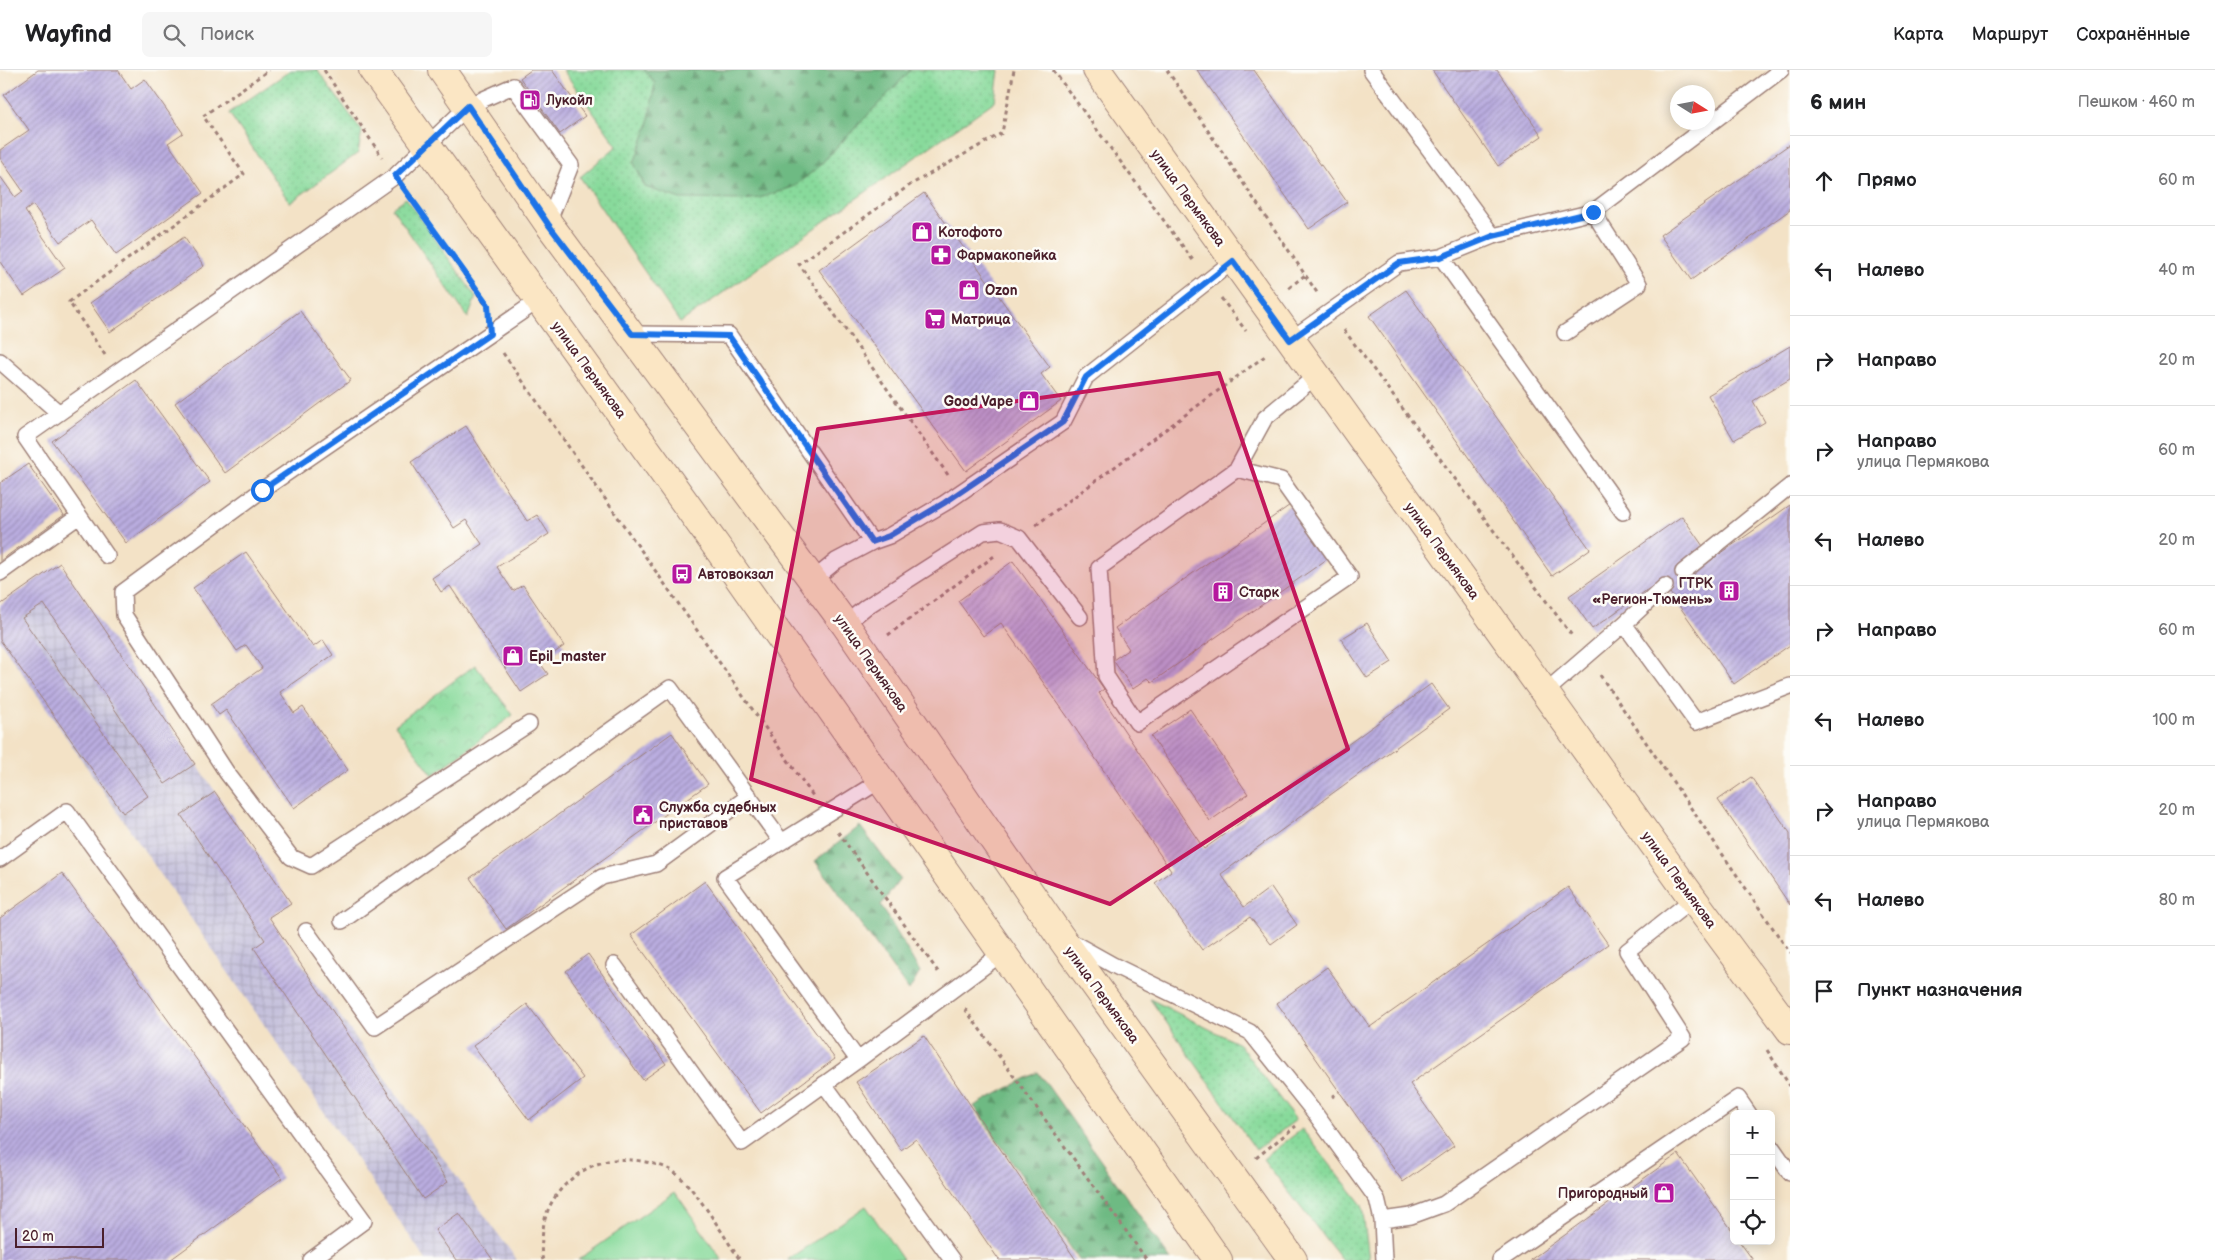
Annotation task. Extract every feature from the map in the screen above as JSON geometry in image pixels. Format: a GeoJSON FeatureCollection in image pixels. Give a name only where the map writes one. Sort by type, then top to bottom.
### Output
{"type":"FeatureCollection","features":[{"type":"Feature","properties":{"kind":"main road","name":"улица Пермякова"},"geometry":{"type":"LineString","coordinates":[[373,70],[881,780],[1218,1260]]}},
{"type":"Feature","properties":{"kind":"main road","name":"улица Пермякова"},"geometry":{"type":"LineString","coordinates":[[442,70],[548,224],[632,334],[845,624],[1059,935],[1293,1260]]}},
{"type":"Feature","properties":{"kind":"main road","name":"улица Пермякова"},"geometry":{"type":"LineString","coordinates":[[1097,70],[1544,693],[1790,1030]]}},
{"type":"Feature","properties":{"kind":"lane"},"geometry":{"type":"LineString","coordinates":[[1371,70],[1493,236]]}},
{"type":"Feature","properties":{"kind":"lane"},"geometry":{"type":"LineString","coordinates":[[1290,340],[1399,263],[1441,257],[1493,236],[1593,212],[1781,70]]}},
{"type":"Feature","properties":{"kind":"lane"},"geometry":{"type":"LineString","coordinates":[[107,556],[25,438],[395,176],[468,106],[513,86],[571,165],[548,224]]}},
{"type":"Feature","properties":{"kind":"lane"},"geometry":{"type":"LineString","coordinates":[[1565,333],[1639,284],[1593,212]]}},
{"type":"Feature","properties":{"kind":"lane"},"geometry":{"type":"LineString","coordinates":[[1441,257],[1623,512]]}},
{"type":"Feature","properties":{"kind":"lane"},"geometry":{"type":"LineString","coordinates":[[813,580],[836,561],[872,542],[889,536],[960,492],[1063,422],[1086,377],[1233,261]]}},
{"type":"Feature","properties":{"kind":"lane"},"geometry":{"type":"LineString","coordinates":[[529,724],[311,866],[291,857],[227,773],[124,615],[123,592],[262,490],[539,300]]}},
{"type":"Feature","properties":{"kind":"lane"},"geometry":{"type":"LineString","coordinates":[[632,334],[729,336],[872,542]]}},
{"type":"Feature","properties":{"kind":"lane"},"geometry":{"type":"LineString","coordinates":[[0,360],[59,413]]}},
{"type":"Feature","properties":{"kind":"lane"},"geometry":{"type":"LineString","coordinates":[[1237,470],[1281,480],[1350,577],[1137,723],[1106,676],[1099,568],[1237,470],[1265,418],[1316,376]]}},
{"type":"Feature","properties":{"kind":"lane"},"geometry":{"type":"LineString","coordinates":[[1683,572],[1790,486]]}},
{"type":"Feature","properties":{"kind":"lane"},"geometry":{"type":"LineString","coordinates":[[0,573],[79,516]]}},
{"type":"Feature","properties":{"kind":"lane"},"geometry":{"type":"LineString","coordinates":[[845,624],[866,607],[983,532],[1000,530],[1019,538],[1080,618]]}},
{"type":"Feature","properties":{"kind":"lane"},"geometry":{"type":"LineString","coordinates":[[1544,693],[1665,586]]}},
{"type":"Feature","properties":{"kind":"lane"},"geometry":{"type":"LineString","coordinates":[[1624,624],[1696,722],[1790,686]]}},
{"type":"Feature","properties":{"kind":"lane"},"geometry":{"type":"LineString","coordinates":[[342,921],[670,688],[781,841]]}},
{"type":"Feature","properties":{"kind":"lane"},"geometry":{"type":"LineString","coordinates":[[858,1060],[725,877],[881,780]]}},
{"type":"Feature","properties":{"kind":"lane"},"geometry":{"type":"LineString","coordinates":[[306,931],[375,1027],[602,877],[656,864],[749,796]]}},
{"type":"Feature","properties":{"kind":"lane"},"geometry":{"type":"LineString","coordinates":[[0,859],[67,811],[364,1221],[310,1260]]}},
{"type":"Feature","properties":{"kind":"lane"},"geometry":{"type":"LineString","coordinates":[[1382,1220],[1411,1216],[1444,1204],[1683,1038],[1627,951],[1693,899]]}},
{"type":"Feature","properties":{"kind":"lane"},"geometry":{"type":"LineString","coordinates":[[1059,935],[1113,965],[1250,1032],[1314,1112],[1377,1199],[1382,1220],[1384,1260]]}},
{"type":"Feature","properties":{"kind":"lane"},"geometry":{"type":"LineString","coordinates":[[614,965],[742,1143],[1002,953]]}},
{"type":"Feature","properties":{"kind":"lane"},"geometry":{"type":"LineString","coordinates":[[824,1084],[952,1260]]}},
{"type":"Feature","properties":{"kind":"lane"},"geometry":{"type":"LineString","coordinates":[[1500,1260],[1738,1098],[1746,1110]]}},
{"type":"Feature","properties":{"kind":"lane"},"geometry":{"type":"LineString","coordinates":[[1775,1152],[1790,1173]]}},
{"type":"Feature","properties":{"kind":"path"},"geometry":{"type":"LineString","coordinates":[[117,372],[68,302],[244,174],[203,116],[268,70]]}},
{"type":"Feature","properties":{"kind":"path"},"geometry":{"type":"LineString","coordinates":[[324,70],[395,176],[488,305],[490,334]]}},
{"type":"Feature","properties":{"kind":"path"},"geometry":{"type":"LineString","coordinates":[[960,492],[799,264],[910,185],[1002,132],[1014,70]]}},
{"type":"Feature","properties":{"kind":"path"},"geometry":{"type":"LineString","coordinates":[[1167,70],[1330,312],[1587,656],[1790,953]]}},
{"type":"Feature","properties":{"kind":"path"},"geometry":{"type":"LineString","coordinates":[[886,637],[1265,356]]}},
{"type":"Feature","properties":{"kind":"path"},"geometry":{"type":"LineString","coordinates":[[543,1260],[541,1254],[544,1222],[556,1193],[583,1171],[613,1160],[641,1161],[668,1169],[689,1185],[740,1260]]}},
{"type":"Feature","properties":{"kind":"highlighted area"},"geometry":{"type":"Polygon","coordinates":[[[1219,373],[1348,749],[1110,904],[751,779],[818,429],[1219,373]]]}},
{"type":"Feature","properties":{"kind":"shaded area"},"geometry":{"type":"Polygon","coordinates":[[[60,563],[291,903],[269,918],[517,1260],[426,1260],[0,641],[0,605],[60,563]]]}},
{"type":"Feature","properties":{"kind":"green space"},"geometry":{"type":"Polygon","coordinates":[[[291,70],[317,70],[362,131],[358,153],[290,203],[229,113],[291,70]]]}},
{"type":"Feature","properties":{"kind":"green space"},"geometry":{"type":"Polygon","coordinates":[[[563,70],[999,70],[995,101],[680,323],[580,177],[617,146],[563,70]]]}},
{"type":"Feature","properties":{"kind":"green space"},"geometry":{"type":"Polygon","coordinates":[[[644,70],[911,70],[816,169],[793,187],[760,198],[743,200],[680,199],[645,187],[634,163],[648,126],[655,83],[644,70]]]}},
{"type":"Feature","properties":{"kind":"green space"},"geometry":{"type":"Polygon","coordinates":[[[406,198],[476,297],[468,318],[392,208],[406,198]]]}},
{"type":"Feature","properties":{"kind":"green space"},"geometry":{"type":"Polygon","coordinates":[[[475,665],[513,715],[433,775],[395,725],[475,665]]]}},
{"type":"Feature","properties":{"kind":"green space"},"geometry":{"type":"Polygon","coordinates":[[[860,826],[900,879],[881,905],[920,972],[909,991],[815,861],[860,826]]]}},
{"type":"Feature","properties":{"kind":"green space"},"geometry":{"type":"Polygon","coordinates":[[[1150,999],[1239,1044],[1296,1120],[1256,1150],[1150,999]]]}},
{"type":"Feature","properties":{"kind":"green space"},"geometry":{"type":"Polygon","coordinates":[[[1038,1072],[1171,1260],[1079,1260],[974,1106],[1038,1072]]]}},
{"type":"Feature","properties":{"kind":"green space"},"geometry":{"type":"Polygon","coordinates":[[[1302,1129],[1362,1205],[1369,1260],[1342,1260],[1263,1159],[1302,1129]]]}},
{"type":"Feature","properties":{"kind":"green space"},"geometry":{"type":"Polygon","coordinates":[[[675,1192],[722,1260],[578,1260],[675,1192]]]}},
{"type":"Feature","properties":{"kind":"green space"},"geometry":{"type":"Polygon","coordinates":[[[866,1206],[903,1260],[787,1260],[866,1206]]]}},
{"type":"Feature","properties":{"kind":"building"},"geometry":{"type":"Polygon","coordinates":[[[38,70],[118,70],[131,89],[145,79],[183,133],[168,143],[203,193],[116,255],[91,220],[60,242],[33,205],[25,211],[65,268],[24,296],[0,262],[0,176],[15,197],[23,191],[0,158],[0,150],[29,130],[4,95],[38,70]]]}},
{"type":"Feature","properties":{"kind":"building"},"geometry":{"type":"Polygon","coordinates":[[[531,70],[552,70],[585,116],[560,134],[520,78],[531,70]]]}},
{"type":"Feature","properties":{"kind":"building"},"geometry":{"type":"Polygon","coordinates":[[[1197,70],[1254,70],[1347,202],[1309,229],[1197,70]]]}},
{"type":"Feature","properties":{"kind":"building"},"geometry":{"type":"Polygon","coordinates":[[[1432,70],[1497,70],[1542,136],[1498,166],[1432,70]]]}},
{"type":"Feature","properties":{"kind":"building"},"geometry":{"type":"Polygon","coordinates":[[[1790,144],[1790,210],[1691,280],[1660,235],[1790,144]]]}},
{"type":"Feature","properties":{"kind":"building","name":"Матрица"},"geometry":{"type":"Polygon","coordinates":[[[924,193],[1050,367],[1041,374],[1061,401],[966,471],[819,270],[924,193]]]}},
{"type":"Feature","properties":{"kind":"building"},"geometry":{"type":"Polygon","coordinates":[[[184,237],[204,266],[110,332],[90,303],[184,237]]]}},
{"type":"Feature","properties":{"kind":"building"},"geometry":{"type":"Polygon","coordinates":[[[1406,290],[1590,549],[1552,576],[1369,316],[1406,290]]]}},
{"type":"Feature","properties":{"kind":"building"},"geometry":{"type":"Polygon","coordinates":[[[300,311],[351,380],[225,473],[175,403],[300,311]]]}},
{"type":"Feature","properties":{"kind":"building"},"geometry":{"type":"Polygon","coordinates":[[[1790,346],[1790,379],[1753,401],[1765,422],[1734,440],[1708,395],[1790,346]]]}},
{"type":"Feature","properties":{"kind":"building"},"geometry":{"type":"Polygon","coordinates":[[[136,380],[210,482],[126,543],[52,441],[136,380]]]}},
{"type":"Feature","properties":{"kind":"building"},"geometry":{"type":"Polygon","coordinates":[[[466,426],[527,521],[537,515],[549,534],[497,567],[513,591],[523,585],[564,646],[540,663],[548,674],[521,692],[450,586],[441,592],[432,578],[482,544],[466,520],[454,528],[411,462],[466,426]]]}},
{"type":"Feature","properties":{"kind":"building"},"geometry":{"type":"Polygon","coordinates":[[[28,464],[64,515],[0,561],[0,483],[28,464]]]}},
{"type":"Feature","properties":{"kind":"building","name":"Старк"},"geometry":{"type":"Polygon","coordinates":[[[1293,503],[1330,557],[1152,682],[1148,678],[1133,689],[1113,660],[1129,649],[1115,628],[1293,503]]]}},
{"type":"Feature","properties":{"kind":"building","name":"ГТРК «Регион-Тюмень»"},"geometry":{"type":"Polygon","coordinates":[[[1790,505],[1790,645],[1734,684],[1661,580],[1592,629],[1569,596],[1682,516],[1705,549],[1687,577],[1790,505]]]}},
{"type":"Feature","properties":{"kind":"building"},"geometry":{"type":"Polygon","coordinates":[[[246,552],[313,647],[323,640],[333,655],[280,692],[294,713],[303,707],[348,770],[294,808],[226,710],[219,715],[211,704],[262,668],[246,645],[237,651],[193,588],[246,552]]]}},
{"type":"Feature","properties":{"kind":"building"},"geometry":{"type":"Polygon","coordinates":[[[1013,561],[1104,689],[1099,693],[1204,849],[1431,684],[1449,709],[1221,874],[1244,907],[1271,887],[1297,925],[1271,944],[1250,917],[1202,950],[1155,883],[1171,871],[1067,716],[1001,623],[983,636],[958,601],[1013,561]]]}},
{"type":"Feature","properties":{"kind":"building"},"geometry":{"type":"Polygon","coordinates":[[[60,563],[195,764],[165,784],[44,604],[22,618],[148,796],[123,813],[0,640],[0,605],[60,563]]]}},
{"type":"Feature","properties":{"kind":"building"},"geometry":{"type":"Polygon","coordinates":[[[1367,623],[1392,662],[1367,678],[1341,639],[1367,623]]]}},
{"type":"Feature","properties":{"kind":"building"},"geometry":{"type":"Polygon","coordinates":[[[1190,709],[1248,794],[1210,821],[1151,736],[1190,709]]]}},
{"type":"Feature","properties":{"kind":"building"},"geometry":{"type":"Polygon","coordinates":[[[672,733],[708,784],[506,929],[470,878],[672,733]]]}},
{"type":"Feature","properties":{"kind":"building"},"geometry":{"type":"Polygon","coordinates":[[[1751,777],[1790,833],[1790,905],[1718,800],[1751,777]]]}},
{"type":"Feature","properties":{"kind":"building"},"geometry":{"type":"Polygon","coordinates":[[[215,792],[291,903],[269,917],[448,1182],[423,1199],[254,948],[265,940],[181,815],[215,792]]]}},
{"type":"Feature","properties":{"kind":"building"},"geometry":{"type":"Polygon","coordinates":[[[62,873],[282,1178],[170,1260],[0,1260],[0,918],[62,873]]]}},
{"type":"Feature","properties":{"kind":"building"},"geometry":{"type":"Polygon","coordinates":[[[705,881],[835,1059],[761,1113],[631,935],[705,881]]]}},
{"type":"Feature","properties":{"kind":"building"},"geometry":{"type":"Polygon","coordinates":[[[1568,887],[1608,944],[1410,1084],[1454,1146],[1403,1182],[1277,1003],[1327,967],[1370,1027],[1568,887]]]}},
{"type":"Feature","properties":{"kind":"building"},"geometry":{"type":"Polygon","coordinates":[[[588,954],[666,1064],[643,1080],[566,971],[588,954]]]}},
{"type":"Feature","properties":{"kind":"building"},"geometry":{"type":"Polygon","coordinates":[[[527,1004],[583,1078],[529,1120],[473,1046],[527,1004]]]}},
{"type":"Feature","properties":{"kind":"building"},"geometry":{"type":"Polygon","coordinates":[[[924,1036],[1076,1260],[999,1260],[916,1139],[901,1150],[856,1082],[924,1036]]]}},
{"type":"Feature","properties":{"kind":"building","name":"Пригородный"},"geometry":{"type":"Polygon","coordinates":[[[1678,1154],[1730,1227],[1730,1245],[1742,1245],[1753,1260],[1530,1260],[1678,1154]]]}},
{"type":"Feature","properties":{"kind":"building"},"geometry":{"type":"Polygon","coordinates":[[[459,1213],[493,1260],[456,1260],[435,1230],[459,1213]]]}},
{"type":"Feature","properties":{"kind":"place","name":"Лукойл"},"geometry":{"type":"Point","coordinates":[530,100]}},
{"type":"Feature","properties":{"kind":"place","name":"Котофото"},"geometry":{"type":"Point","coordinates":[922,232]}},
{"type":"Feature","properties":{"kind":"place","name":"Фармакопейка"},"geometry":{"type":"Point","coordinates":[941,255]}},
{"type":"Feature","properties":{"kind":"place","name":"Ozon"},"geometry":{"type":"Point","coordinates":[969,290]}},
{"type":"Feature","properties":{"kind":"place","name":"Матрица"},"geometry":{"type":"Point","coordinates":[935,319]}},
{"type":"Feature","properties":{"kind":"place","name":"Good Vape"},"geometry":{"type":"Point","coordinates":[1029,401]}},
{"type":"Feature","properties":{"kind":"place","name":"Автовокзал"},"geometry":{"type":"Point","coordinates":[682,574]}},
{"type":"Feature","properties":{"kind":"place","name":"ГТРК «Регион-Тюмень»"},"geometry":{"type":"Point","coordinates":[1729,591]}},
{"type":"Feature","properties":{"kind":"place","name":"Старк"},"geometry":{"type":"Point","coordinates":[1223,592]}},
{"type":"Feature","properties":{"kind":"place","name":"Epil_master"},"geometry":{"type":"Point","coordinates":[513,656]}},
{"type":"Feature","properties":{"kind":"place","name":"Служба судебных приставов"},"geometry":{"type":"Point","coordinates":[643,815]}},
{"type":"Feature","properties":{"kind":"place","name":"Пригородный"},"geometry":{"type":"Point","coordinates":[1664,1193]}},
{"type":"Feature","properties":{"kind":"route"},"geometry":{"type":"LineString","coordinates":[[262,490],[490,334],[488,305],[395,176],[468,106],[548,224],[632,334],[729,336],[872,542],[889,536],[944,503],[1063,422],[1086,377],[1209,282],[1233,261],[1290,340],[1399,263],[1441,257],[1493,236],[1593,212]]}}]}
